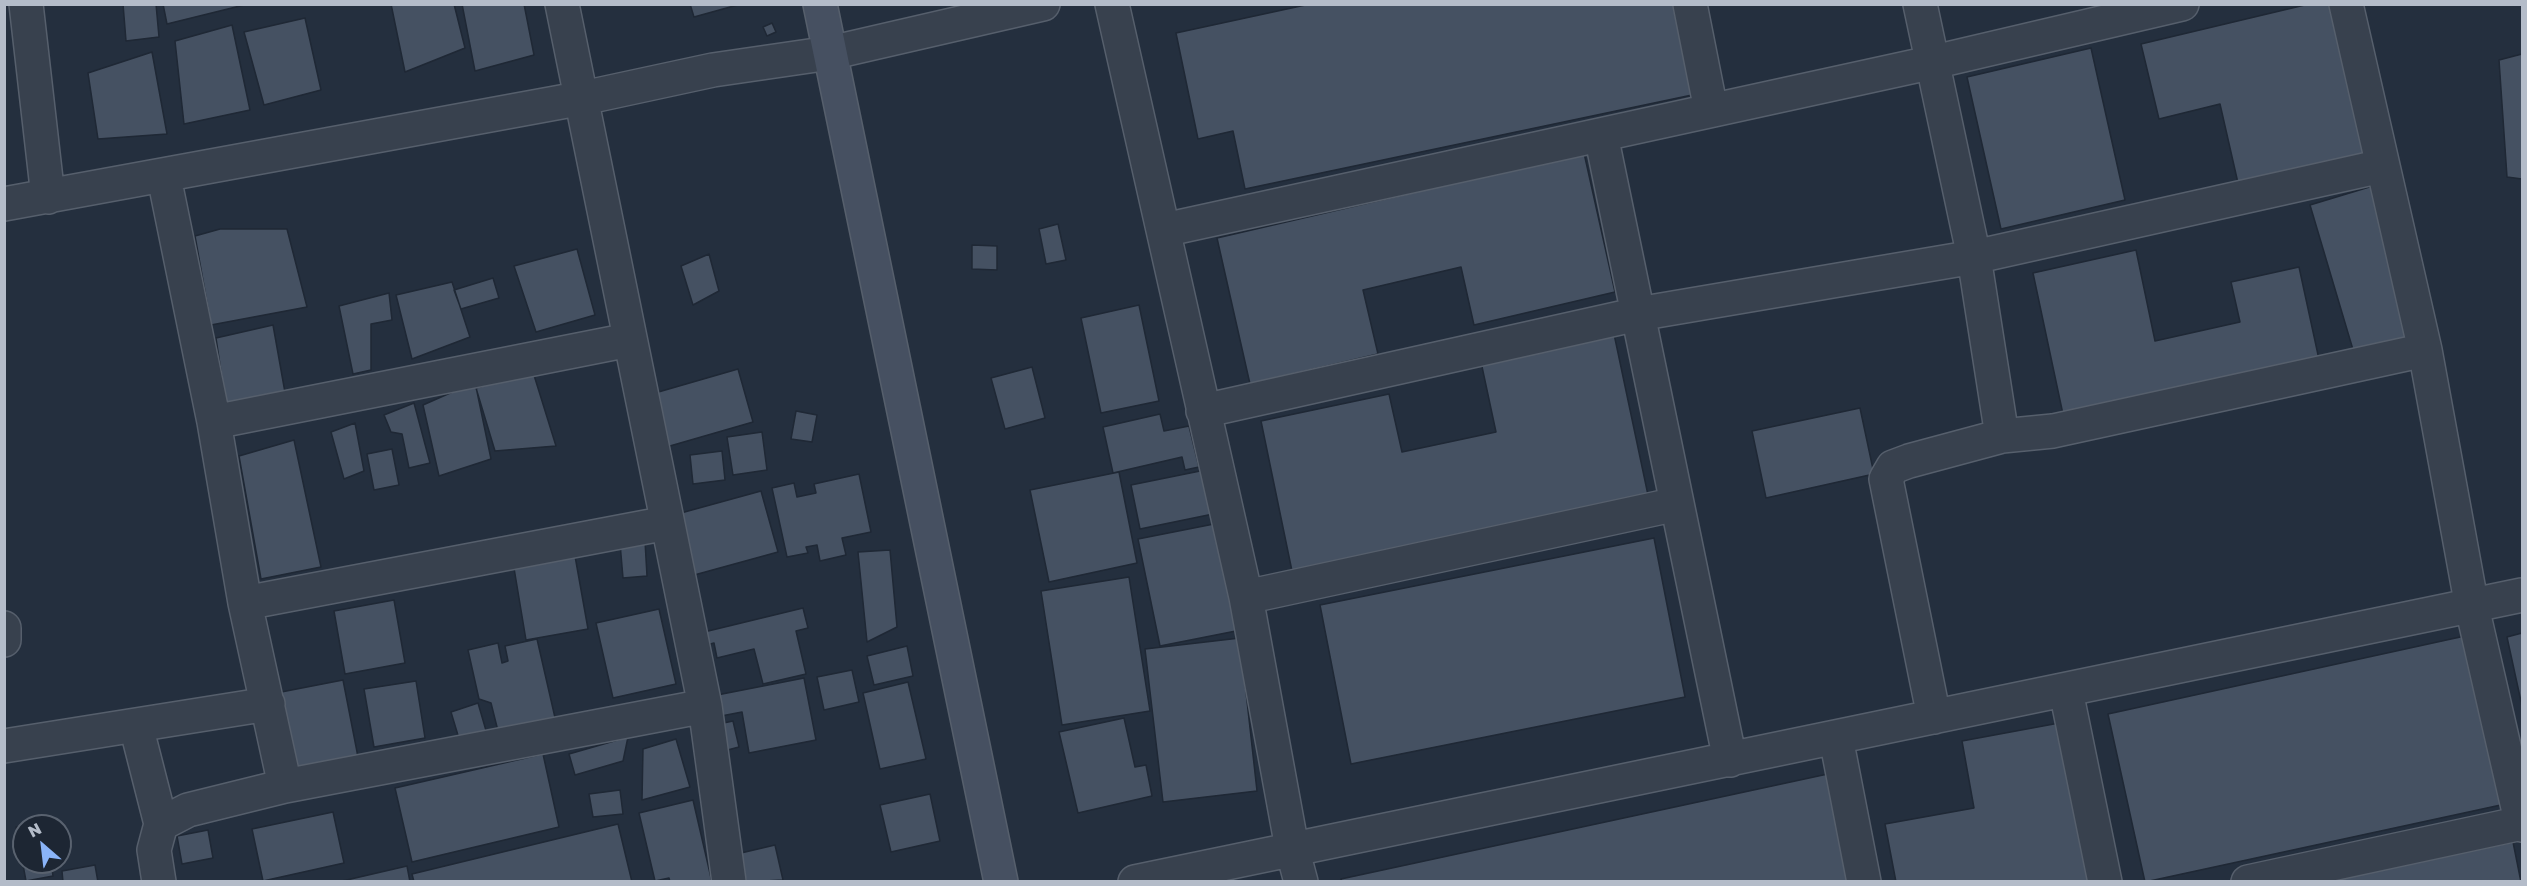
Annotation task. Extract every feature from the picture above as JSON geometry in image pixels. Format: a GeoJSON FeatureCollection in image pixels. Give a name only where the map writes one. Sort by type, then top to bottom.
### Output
{"type":"FeatureCollection","features":[{"type":"Feature","properties":{"kind":"main road"},"geometry":{"type":"LineString","coordinates":[[820,4],[1001,882]]}},
{"type":"Feature","properties":{"kind":"street"},"geometry":{"type":"LineString","coordinates":[[26,4],[48,197]]}},
{"type":"Feature","properties":{"kind":"street"},"geometry":{"type":"LineString","coordinates":[[562,4],[583,98],[629,340],[705,706],[729,882]]}},
{"type":"Feature","properties":{"kind":"street"},"geometry":{"type":"LineString","coordinates":[[4,204],[164,177],[583,98],[713,70],[830,53],[1043,4]]}},
{"type":"Feature","properties":{"kind":"street"},"geometry":{"type":"LineString","coordinates":[[1112,4],[1246,597],[1292,848],[1301,882]]}},
{"type":"Feature","properties":{"kind":"street"},"geometry":{"type":"LineString","coordinates":[[1690,4],[1711,110]]}},
{"type":"Feature","properties":{"kind":"street"},"geometry":{"type":"LineString","coordinates":[[1920,4],[1974,257],[2002,436]]}},
{"type":"Feature","properties":{"kind":"street"},"geometry":{"type":"LineString","coordinates":[[1164,230],[1934,62],[2182,4]]}},
{"type":"Feature","properties":{"kind":"street"},"geometry":{"type":"LineString","coordinates":[[2248,882],[2522,824],[2472,607],[2425,350],[2346,4]]}},
{"type":"Feature","properties":{"kind":"street"},"geometry":{"type":"LineString","coordinates":[[1601,135],[1730,760]]}},
{"type":"Feature","properties":{"kind":"street"},"geometry":{"type":"LineString","coordinates":[[1203,411],[1638,314],[1974,257],[2382,166]]}},
{"type":"Feature","properties":{"kind":"street"},"geometry":{"type":"LineString","coordinates":[[164,177],[214,422],[245,603],[285,786]]}},
{"type":"Feature","properties":{"kind":"street"},"geometry":{"type":"LineString","coordinates":[[214,422],[629,340]]}},
{"type":"Feature","properties":{"kind":"street"},"geometry":{"type":"LineString","coordinates":[[1934,717],[1886,479],[1893,467],[2002,436],[2053,431],[2425,350]]}},
{"type":"Feature","properties":{"kind":"street"},"geometry":{"type":"LineString","coordinates":[[1246,597],[1677,504]]}},
{"type":"Feature","properties":{"kind":"street"},"geometry":{"type":"LineString","coordinates":[[245,603],[667,523]]}},
{"type":"Feature","properties":{"kind":"street"},"geometry":{"type":"LineString","coordinates":[[1135,882],[2523,595]]}},
{"type":"Feature","properties":{"kind":"street"},"geometry":{"type":"LineString","coordinates":[[4,628],[4,640]]}},
{"type":"Feature","properties":{"kind":"street"},"geometry":{"type":"LineString","coordinates":[[2066,691],[2105,882]]}},
{"type":"Feature","properties":{"kind":"street"},"geometry":{"type":"LineString","coordinates":[[4,746],[268,704]]}},
{"type":"Feature","properties":{"kind":"street"},"geometry":{"type":"LineString","coordinates":[[161,824],[188,810],[285,786],[705,706]]}},
{"type":"Feature","properties":{"kind":"street"},"geometry":{"type":"LineString","coordinates":[[136,726],[161,824],[154,850],[159,882]]}},
{"type":"Feature","properties":{"kind":"street"},"geometry":{"type":"LineString","coordinates":[[1836,738],[1864,882]]}},
{"type":"Feature","properties":{"kind":"building"},"geometry":{"type":"Polygon","coordinates":[[[123,4],[156,4],[159,37],[126,41],[123,4]]]}},
{"type":"Feature","properties":{"kind":"building"},"geometry":{"type":"Polygon","coordinates":[[[163,4],[248,4],[167,24],[163,4]]]}},
{"type":"Feature","properties":{"kind":"building"},"geometry":{"type":"Polygon","coordinates":[[[391,4],[454,4],[465,48],[405,72],[391,4]]]}},
{"type":"Feature","properties":{"kind":"building"},"geometry":{"type":"Polygon","coordinates":[[[462,4],[524,4],[534,55],[475,71],[462,4]]]}},
{"type":"Feature","properties":{"kind":"building"},"geometry":{"type":"Polygon","coordinates":[[[690,4],[741,4],[694,17],[690,4]]]}},
{"type":"Feature","properties":{"kind":"building"},"geometry":{"type":"Polygon","coordinates":[[[1310,4],[1673,4],[1692,95],[1245,189],[1233,131],[1198,139],[1176,33],[1310,4]]]}},
{"type":"Feature","properties":{"kind":"building"},"geometry":{"type":"Polygon","coordinates":[[[2309,4],[2338,4],[2371,152],[2238,183],[2220,104],[2159,119],[2141,44],[2309,4]]]}},
{"type":"Feature","properties":{"kind":"building"},"geometry":{"type":"Polygon","coordinates":[[[305,18],[321,90],[264,105],[244,32],[305,18]]]}},
{"type":"Feature","properties":{"kind":"building"},"geometry":{"type":"Polygon","coordinates":[[[772,23],[776,32],[767,36],[763,27],[772,23]]]}},
{"type":"Feature","properties":{"kind":"building"},"geometry":{"type":"Polygon","coordinates":[[[232,25],[250,110],[184,124],[175,41],[232,25]]]}},
{"type":"Feature","properties":{"kind":"building"},"geometry":{"type":"Polygon","coordinates":[[[2091,48],[2125,200],[2001,229],[1967,77],[2091,48]]]}},
{"type":"Feature","properties":{"kind":"building"},"geometry":{"type":"Polygon","coordinates":[[[152,52],[167,134],[98,139],[88,73],[152,52]]]}},
{"type":"Feature","properties":{"kind":"building"},"geometry":{"type":"Polygon","coordinates":[[[2522,54],[2522,179],[2507,177],[2499,60],[2522,54]]]}},
{"type":"Feature","properties":{"kind":"building"},"geometry":{"type":"Polygon","coordinates":[[[1584,153],[1615,292],[1474,325],[1461,267],[1363,290],[1378,354],[1250,384],[1217,238],[1584,153]]]}},
{"type":"Feature","properties":{"kind":"building"},"geometry":{"type":"Polygon","coordinates":[[[2376,185],[2420,333],[2354,353],[2310,205],[2376,185]]]}},
{"type":"Feature","properties":{"kind":"building"},"geometry":{"type":"Polygon","coordinates":[[[1058,224],[1066,260],[1046,264],[1039,229],[1058,224]]]}},
{"type":"Feature","properties":{"kind":"building"},"geometry":{"type":"Polygon","coordinates":[[[220,229],[287,229],[307,307],[211,325],[195,236],[220,229]]]}},
{"type":"Feature","properties":{"kind":"building"},"geometry":{"type":"Polygon","coordinates":[[[972,245],[997,246],[997,270],[972,269],[972,245]]]}},
{"type":"Feature","properties":{"kind":"building"},"geometry":{"type":"Polygon","coordinates":[[[577,249],[595,315],[536,332],[514,266],[577,249]]]}},
{"type":"Feature","properties":{"kind":"building"},"geometry":{"type":"Polygon","coordinates":[[[2136,250],[2155,341],[2240,322],[2231,282],[2299,267],[2320,364],[2064,419],[2033,273],[2136,250]]]}},
{"type":"Feature","properties":{"kind":"building"},"geometry":{"type":"Polygon","coordinates":[[[709,254],[719,291],[693,305],[681,266],[709,254]]]}},
{"type":"Feature","properties":{"kind":"building"},"geometry":{"type":"Polygon","coordinates":[[[493,278],[499,298],[461,309],[454,290],[493,278]]]}},
{"type":"Feature","properties":{"kind":"building"},"geometry":{"type":"Polygon","coordinates":[[[452,282],[470,337],[412,359],[396,295],[452,282]]]}},
{"type":"Feature","properties":{"kind":"building"},"geometry":{"type":"Polygon","coordinates":[[[389,293],[392,320],[371,324],[371,370],[353,374],[339,306],[389,293]]]}},
{"type":"Feature","properties":{"kind":"building"},"geometry":{"type":"Polygon","coordinates":[[[1139,305],[1159,401],[1101,413],[1081,318],[1139,305]]]}},
{"type":"Feature","properties":{"kind":"building"},"geometry":{"type":"Polygon","coordinates":[[[273,325],[286,398],[226,405],[216,338],[273,325]]]}},
{"type":"Feature","properties":{"kind":"building"},"geometry":{"type":"Polygon","coordinates":[[[1614,334],[1648,495],[1292,571],[1261,421],[1389,394],[1402,452],[1496,432],[1481,362],[1614,334]]]}},
{"type":"Feature","properties":{"kind":"building"},"geometry":{"type":"Polygon","coordinates":[[[1032,367],[1045,418],[1005,429],[991,378],[1032,367]]]}},
{"type":"Feature","properties":{"kind":"building"},"geometry":{"type":"Polygon","coordinates":[[[738,369],[753,422],[663,448],[648,395],[738,369]]]}},
{"type":"Feature","properties":{"kind":"building"},"geometry":{"type":"Polygon","coordinates":[[[533,372],[556,446],[495,451],[476,388],[533,372]]]}},
{"type":"Feature","properties":{"kind":"building"},"geometry":{"type":"Polygon","coordinates":[[[475,382],[491,459],[439,476],[423,405],[475,382]]]}},
{"type":"Feature","properties":{"kind":"building"},"geometry":{"type":"Polygon","coordinates":[[[414,403],[430,463],[409,468],[402,434],[391,432],[384,415],[414,403]]]}},
{"type":"Feature","properties":{"kind":"building"},"geometry":{"type":"Polygon","coordinates":[[[1860,408],[1874,474],[1766,498],[1752,431],[1860,408]]]}},
{"type":"Feature","properties":{"kind":"building"},"geometry":{"type":"Polygon","coordinates":[[[796,411],[817,415],[812,442],[791,439],[796,411]]]}},
{"type":"Feature","properties":{"kind":"building"},"geometry":{"type":"Polygon","coordinates":[[[1160,414],[1164,431],[1189,426],[1199,467],[1185,470],[1182,457],[1113,473],[1103,427],[1160,414]]]}},
{"type":"Feature","properties":{"kind":"building"},"geometry":{"type":"Polygon","coordinates":[[[355,423],[364,471],[344,479],[331,432],[355,423]]]}},
{"type":"Feature","properties":{"kind":"building"},"geometry":{"type":"Polygon","coordinates":[[[762,432],[767,470],[733,475],[727,437],[762,432]]]}},
{"type":"Feature","properties":{"kind":"building"},"geometry":{"type":"Polygon","coordinates":[[[294,440],[321,567],[261,579],[239,456],[294,440]]]}},
{"type":"Feature","properties":{"kind":"building"},"geometry":{"type":"Polygon","coordinates":[[[392,449],[399,485],[374,490],[367,454],[392,449]]]}},
{"type":"Feature","properties":{"kind":"building"},"geometry":{"type":"Polygon","coordinates":[[[722,451],[725,480],[693,484],[690,455],[722,451]]]}},
{"type":"Feature","properties":{"kind":"building"},"geometry":{"type":"Polygon","coordinates":[[[1205,470],[1213,514],[1140,529],[1131,485],[1205,470]]]}},
{"type":"Feature","properties":{"kind":"building"},"geometry":{"type":"Polygon","coordinates":[[[1119,472],[1137,563],[1049,582],[1030,490],[1119,472]]]}},
{"type":"Feature","properties":{"kind":"building"},"geometry":{"type":"Polygon","coordinates":[[[859,474],[871,532],[842,538],[846,555],[820,561],[817,545],[806,547],[808,553],[787,557],[772,488],[794,483],[797,497],[816,493],[814,484],[859,474]]]}},
{"type":"Feature","properties":{"kind":"building"},"geometry":{"type":"Polygon","coordinates":[[[761,491],[778,552],[687,577],[670,516],[761,491]]]}},
{"type":"Feature","properties":{"kind":"building"},"geometry":{"type":"Polygon","coordinates":[[[1219,523],[1241,630],[1160,646],[1138,539],[1219,523]]]}},
{"type":"Feature","properties":{"kind":"building"},"geometry":{"type":"Polygon","coordinates":[[[1654,538],[1685,697],[1351,764],[1320,605],[1654,538]]]}},
{"type":"Feature","properties":{"kind":"building"},"geometry":{"type":"Polygon","coordinates":[[[645,541],[647,576],[623,578],[620,543],[645,541]]]}},
{"type":"Feature","properties":{"kind":"building"},"geometry":{"type":"Polygon","coordinates":[[[890,550],[897,627],[867,642],[858,552],[890,550]]]}},
{"type":"Feature","properties":{"kind":"building"},"geometry":{"type":"Polygon","coordinates":[[[575,556],[588,629],[526,640],[514,568],[575,556]]]}},
{"type":"Feature","properties":{"kind":"building"},"geometry":{"type":"Polygon","coordinates":[[[1129,577],[1150,711],[1062,725],[1041,591],[1129,577]]]}},
{"type":"Feature","properties":{"kind":"building"},"geometry":{"type":"Polygon","coordinates":[[[394,600],[405,663],[345,674],[334,611],[394,600]]]}},
{"type":"Feature","properties":{"kind":"building"},"geometry":{"type":"Polygon","coordinates":[[[803,608],[808,628],[796,631],[806,674],[763,684],[754,649],[717,658],[714,643],[703,646],[700,633],[803,608]]]}},
{"type":"Feature","properties":{"kind":"building"},"geometry":{"type":"Polygon","coordinates":[[[659,609],[676,684],[613,698],[596,623],[659,609]]]}},
{"type":"Feature","properties":{"kind":"building"},"geometry":{"type":"Polygon","coordinates":[[[2522,633],[2522,706],[2507,637],[2522,633]]]}},
{"type":"Feature","properties":{"kind":"building"},"geometry":{"type":"Polygon","coordinates":[[[2474,634],[2510,803],[2145,882],[2108,714],[2474,634]]]}},
{"type":"Feature","properties":{"kind":"building"},"geometry":{"type":"Polygon","coordinates":[[[1240,638],[1257,791],[1163,802],[1145,649],[1240,638]]]}},
{"type":"Feature","properties":{"kind":"building"},"geometry":{"type":"Polygon","coordinates":[[[537,639],[556,722],[499,735],[491,703],[479,699],[468,650],[498,643],[502,663],[508,661],[505,646],[537,639]]]}},
{"type":"Feature","properties":{"kind":"building"},"geometry":{"type":"Polygon","coordinates":[[[907,646],[913,676],[874,685],[867,656],[907,646]]]}},
{"type":"Feature","properties":{"kind":"building"},"geometry":{"type":"Polygon","coordinates":[[[852,670],[859,702],[824,710],[817,677],[852,670]]]}},
{"type":"Feature","properties":{"kind":"building"},"geometry":{"type":"Polygon","coordinates":[[[804,678],[816,740],[749,753],[742,712],[716,717],[712,696],[804,678]]]}},
{"type":"Feature","properties":{"kind":"building"},"geometry":{"type":"Polygon","coordinates":[[[343,680],[359,762],[287,776],[271,694],[343,680]]]}},
{"type":"Feature","properties":{"kind":"building"},"geometry":{"type":"Polygon","coordinates":[[[416,681],[425,738],[374,747],[364,689],[416,681]]]}},
{"type":"Feature","properties":{"kind":"building"},"geometry":{"type":"Polygon","coordinates":[[[908,682],[926,759],[880,769],[863,693],[908,682]]]}},
{"type":"Feature","properties":{"kind":"building"},"geometry":{"type":"Polygon","coordinates":[[[478,703],[487,734],[460,742],[451,712],[478,703]]]}},
{"type":"Feature","properties":{"kind":"building"},"geometry":{"type":"Polygon","coordinates":[[[1124,718],[1135,767],[1146,765],[1152,796],[1078,813],[1059,732],[1124,718]]]}},
{"type":"Feature","properties":{"kind":"building"},"geometry":{"type":"Polygon","coordinates":[[[733,721],[739,747],[720,752],[714,725],[733,721]]]}},
{"type":"Feature","properties":{"kind":"building"},"geometry":{"type":"Polygon","coordinates":[[[2070,721],[2099,882],[1896,882],[1885,824],[1974,808],[1962,741],[2070,721]]]}},
{"type":"Feature","properties":{"kind":"building"},"geometry":{"type":"Polygon","coordinates":[[[628,737],[623,761],[575,775],[569,754],[628,737]]]}},
{"type":"Feature","properties":{"kind":"building"},"geometry":{"type":"Polygon","coordinates":[[[676,739],[690,787],[642,800],[643,749],[676,739]]]}},
{"type":"Feature","properties":{"kind":"building"},"geometry":{"type":"Polygon","coordinates":[[[543,754],[559,827],[412,862],[395,788],[543,754]]]}},
{"type":"Feature","properties":{"kind":"building"},"geometry":{"type":"Polygon","coordinates":[[[1837,772],[1860,882],[1342,882],[1341,879],[1837,772]]]}},
{"type":"Feature","properties":{"kind":"building"},"geometry":{"type":"Polygon","coordinates":[[[620,790],[623,814],[593,817],[589,794],[620,790]]]}},
{"type":"Feature","properties":{"kind":"building"},"geometry":{"type":"Polygon","coordinates":[[[930,794],[940,841],[891,852],[880,805],[930,794]]]}},
{"type":"Feature","properties":{"kind":"building"},"geometry":{"type":"Polygon","coordinates":[[[693,800],[712,882],[670,882],[669,878],[655,881],[639,813],[693,800]]]}},
{"type":"Feature","properties":{"kind":"building"},"geometry":{"type":"Polygon","coordinates":[[[333,812],[344,863],[263,881],[252,829],[333,812]]]}},
{"type":"Feature","properties":{"kind":"building"},"geometry":{"type":"Polygon","coordinates":[[[618,824],[632,882],[414,882],[412,874],[618,824]]]}},
{"type":"Feature","properties":{"kind":"building"},"geometry":{"type":"Polygon","coordinates":[[[208,830],[213,858],[182,864],[177,836],[208,830]]]}},
{"type":"Feature","properties":{"kind":"building"},"geometry":{"type":"Polygon","coordinates":[[[2513,842],[2521,882],[2318,882],[2513,842]]]}},
{"type":"Feature","properties":{"kind":"building"},"geometry":{"type":"Polygon","coordinates":[[[775,845],[783,880],[746,882],[741,853],[775,845]]]}},
{"type":"Feature","properties":{"kind":"building"},"geometry":{"type":"Polygon","coordinates":[[[95,865],[98,882],[63,882],[62,874],[72,874],[72,869],[95,865]]]}},
{"type":"Feature","properties":{"kind":"building"},"geometry":{"type":"Polygon","coordinates":[[[407,866],[410,882],[338,882],[407,866]]]}},
{"type":"Feature","properties":{"kind":"building"},"geometry":{"type":"Polygon","coordinates":[[[25,874],[53,874],[53,876],[26,881],[25,874]]]}}]}
